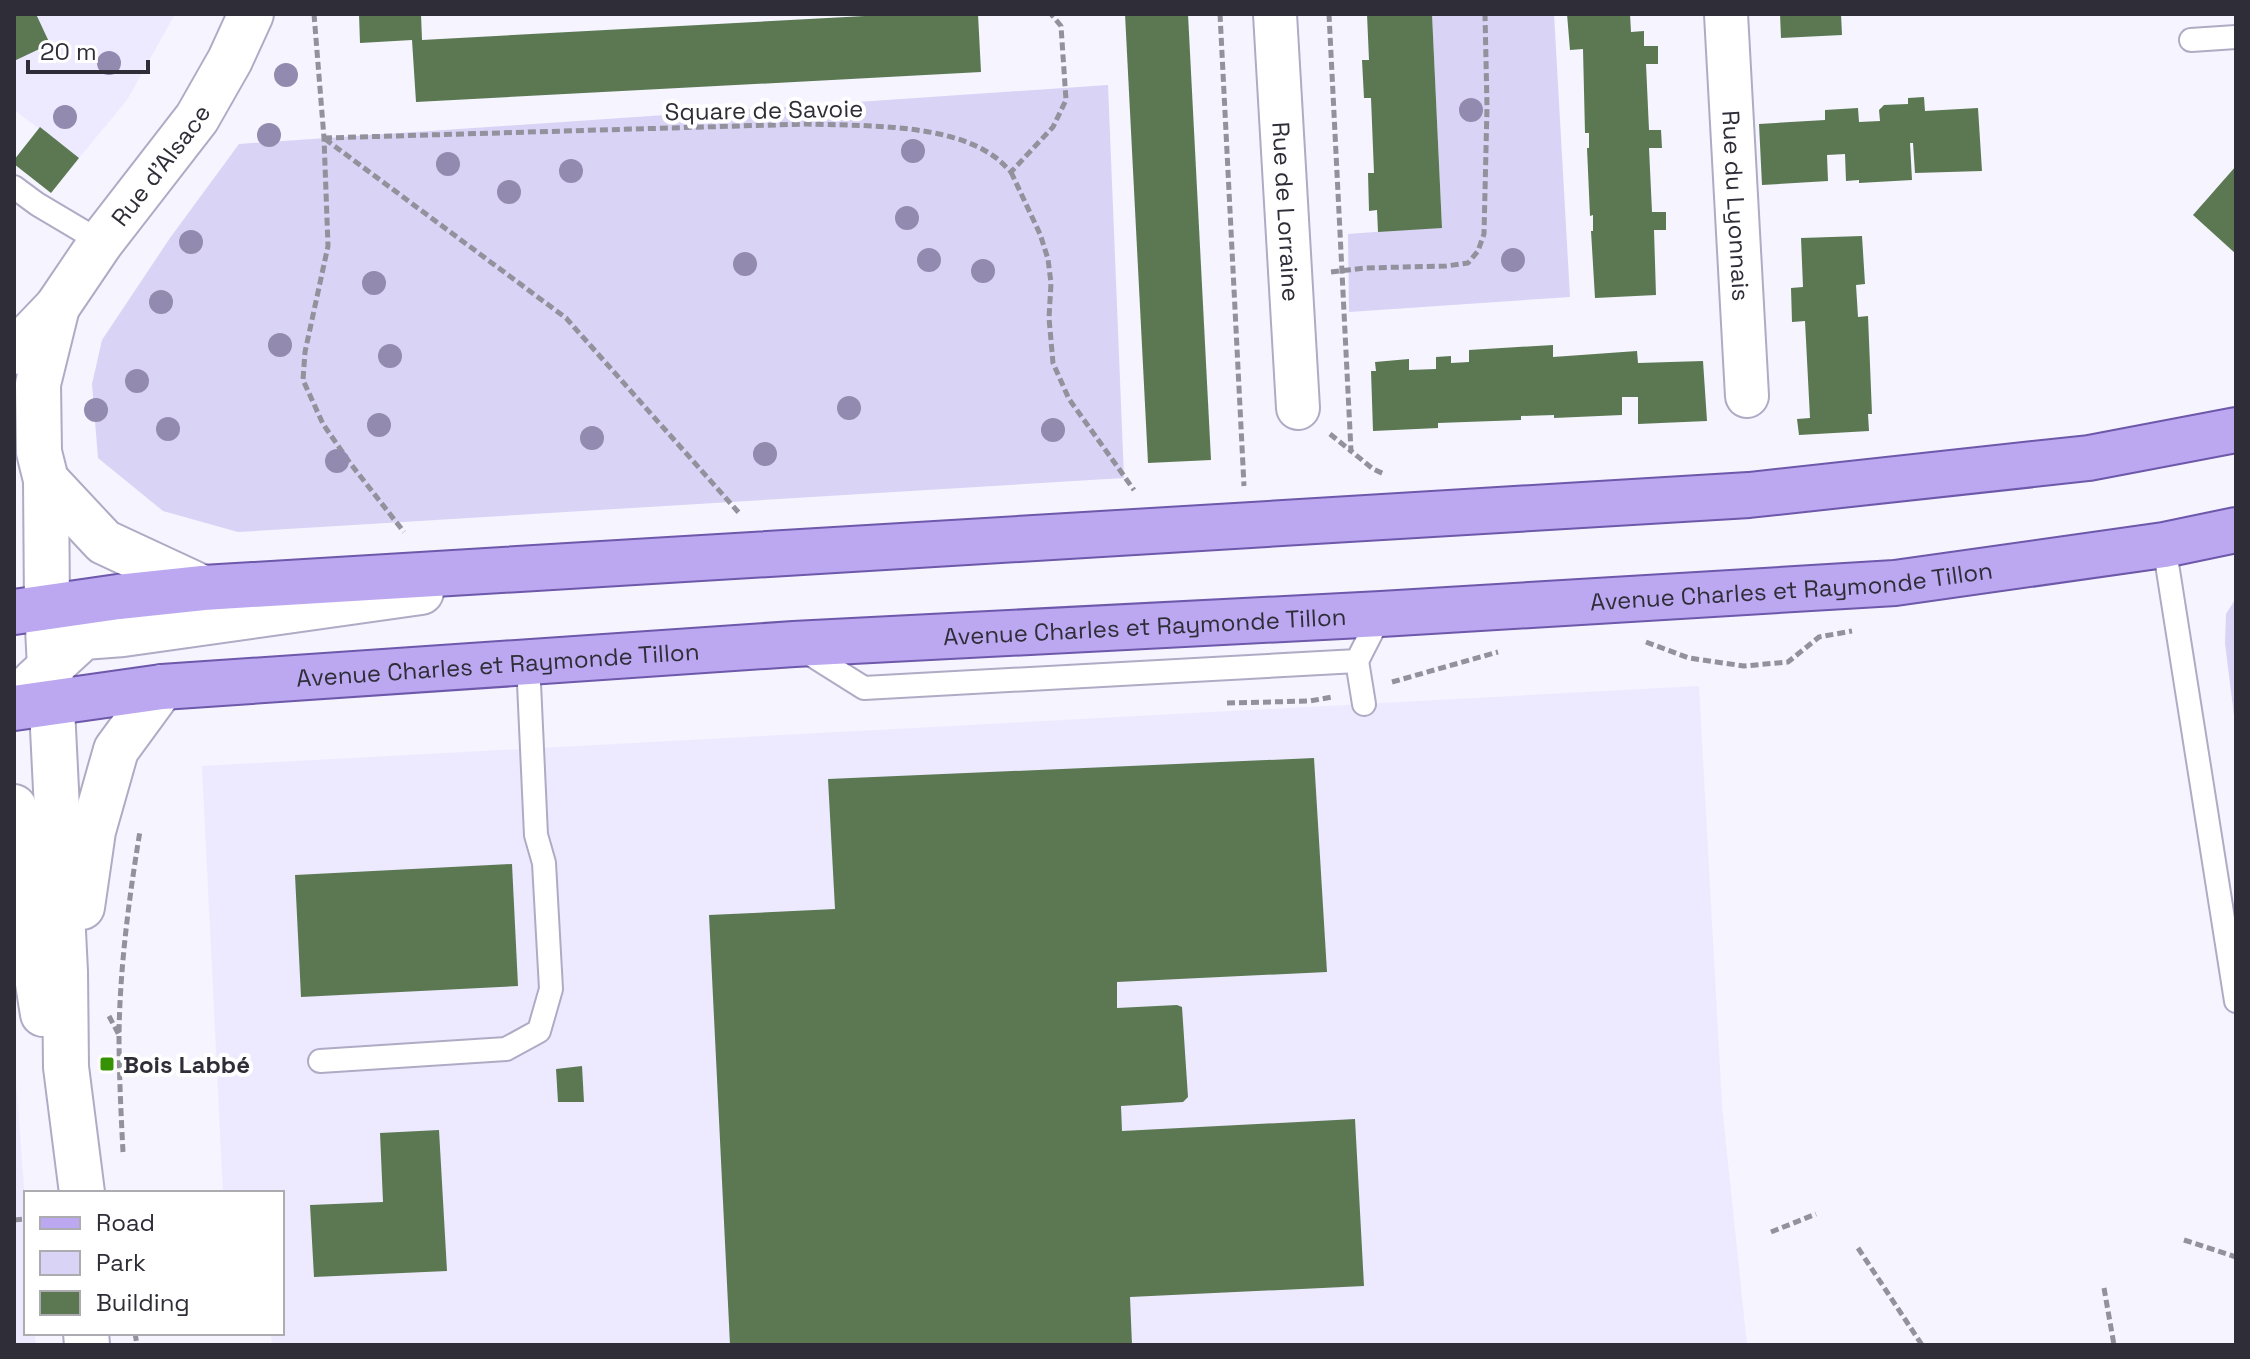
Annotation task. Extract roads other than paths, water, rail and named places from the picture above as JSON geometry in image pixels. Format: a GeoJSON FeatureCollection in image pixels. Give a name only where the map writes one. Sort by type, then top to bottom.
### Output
{"type":"FeatureCollection","features":[{"type":"Feature","properties":{"kind":"main road"},"geometry":{"type":"LineString","coordinates":[[31,610],[203,588],[1749,495],[2089,458],[2236,430]]}},
{"type":"Feature","properties":{"kind":"main road","name":"Avenue Charles et Raymonde Tillon"},"geometry":{"type":"LineString","coordinates":[[29,687],[162,687],[794,644],[1381,614],[1895,583],[2164,545],[2236,530]]}},
{"type":"Feature","properties":{"kind":"street","name":"Rue d'Alsace"},"geometry":{"type":"LineString","coordinates":[[14,352],[57,307],[101,242],[197,118],[230,60],[251,14]]}},
{"type":"Feature","properties":{"kind":"street","name":"Rue de Lorraine"},"geometry":{"type":"LineString","coordinates":[[1275,14],[1298,408]]}},
{"type":"Feature","properties":{"kind":"street","name":"Rue du Lyonnais"},"geometry":{"type":"LineString","coordinates":[[1726,14],[1747,396]]}},
{"type":"Feature","properties":{"kind":"street","name":"Rue d'Alsace"},"geometry":{"type":"LineString","coordinates":[[31,610],[46,480],[39,452],[38,384],[57,307]]}},
{"type":"Feature","properties":{"kind":"street"},"geometry":{"type":"LineString","coordinates":[[46,480],[104,542],[203,588]]}},
{"type":"Feature","properties":{"kind":"street"},"geometry":{"type":"LineString","coordinates":[[29,687],[83,637],[629,563]]}},
{"type":"Feature","properties":{"kind":"street"},"geometry":{"type":"LineString","coordinates":[[31,610],[29,687],[49,964],[82,1191]]}},
{"type":"Feature","properties":{"kind":"street"},"geometry":{"type":"LineString","coordinates":[[63,1191],[41,999],[49,964],[82,908],[93,831],[116,750],[162,687]]}},
{"type":"Feature","properties":{"kind":"street"},"geometry":{"type":"LineString","coordinates":[[14,807],[22,885],[49,964]]}},
{"type":"Feature","properties":{"kind":"street"},"geometry":{"type":"LineString","coordinates":[[14,916],[49,964]]}},
{"type":"Feature","properties":{"kind":"lane"},"geometry":{"type":"LineString","coordinates":[[2191,40],[2236,37]]}},
{"type":"Feature","properties":{"kind":"lane"},"geometry":{"type":"LineString","coordinates":[[14,187],[101,242]]}},
{"type":"Feature","properties":{"kind":"lane"},"geometry":{"type":"LineString","coordinates":[[2164,545],[2236,1001]]}},
{"type":"Feature","properties":{"kind":"lane"},"geometry":{"type":"LineString","coordinates":[[1364,698],[1357,661],[1381,614]]}},
{"type":"Feature","properties":{"kind":"lane"},"geometry":{"type":"LineString","coordinates":[[794,644],[864,688],[1357,661]]}},
{"type":"Feature","properties":{"kind":"lane"},"geometry":{"type":"LineString","coordinates":[[320,1061],[506,1049],[539,1031],[551,989],[544,863],[536,835],[528,662]]}},
{"type":"Feature","properties":{"kind":"place","name":"Bois Labbé"},"geometry":{"type":"Point","coordinates":[107,1064]}}]}
